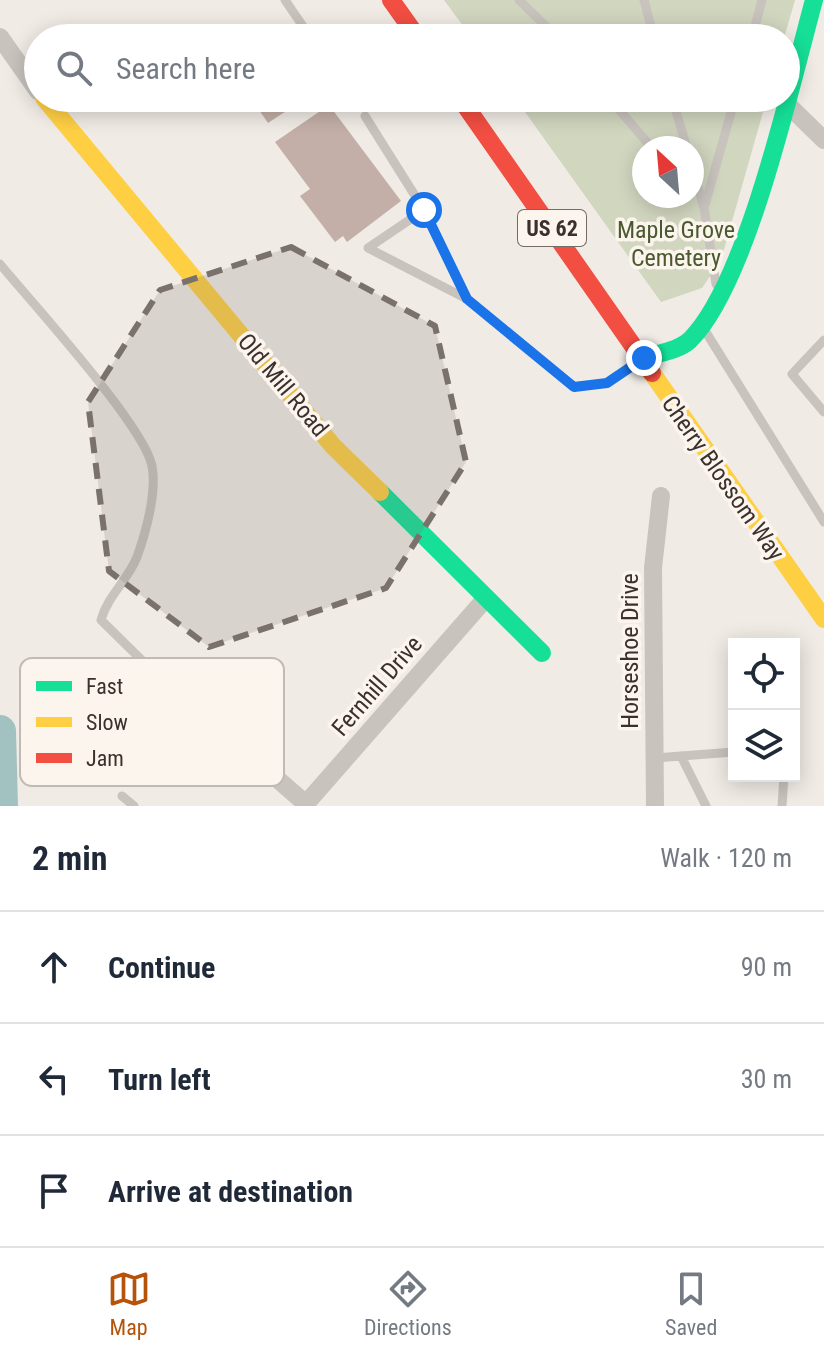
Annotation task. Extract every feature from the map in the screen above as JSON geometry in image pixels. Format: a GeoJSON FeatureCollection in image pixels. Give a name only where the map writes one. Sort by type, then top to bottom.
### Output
{"type":"FeatureCollection","features":[{"type":"Feature","properties":{"kind":"main road"},"geometry":{"type":"LineString","coordinates":[[391,0],[408,24]]}},
{"type":"Feature","properties":{"kind":"main road"},"geometry":{"type":"LineString","coordinates":[[800,49],[814,0]]}},
{"type":"Feature","properties":{"kind":"main road","name":"Old Mill Road"},"geometry":{"type":"LineString","coordinates":[[56,112],[333,446],[542,653]]}},
{"type":"Feature","properties":{"kind":"main road","name":"Cherry Blossom Way"},"geometry":{"type":"LineString","coordinates":[[470,112],[824,619]]}},
{"type":"Feature","properties":{"kind":"main road"},"geometry":{"type":"LineString","coordinates":[[644,358],[687,343],[702,326],[719,297],[740,246],[782,112]]}},
{"type":"Feature","properties":{"kind":"street"},"geometry":{"type":"LineString","coordinates":[[0,37],[24,71]]}},
{"type":"Feature","properties":{"kind":"street"},"geometry":{"type":"LineString","coordinates":[[795,112],[824,140]]}},
{"type":"Feature","properties":{"kind":"street","name":"Horseshoe Drive"},"geometry":{"type":"LineString","coordinates":[[655,806],[653,568],[661,496]]}},
{"type":"Feature","properties":{"kind":"street","name":"Fernhill Drive"},"geometry":{"type":"LineString","coordinates":[[305,805],[486,598]]}},
{"type":"Feature","properties":{"kind":"street"},"geometry":{"type":"LineString","coordinates":[[284,786],[305,805]]}},
{"type":"Feature","properties":{"kind":"lane"},"geometry":{"type":"LineString","coordinates":[[285,0],[301,24]]}},
{"type":"Feature","properties":{"kind":"lane"},"geometry":{"type":"LineString","coordinates":[[519,0],[544,24]]}},
{"type":"Feature","properties":{"kind":"lane"},"geometry":{"type":"LineString","coordinates":[[644,0],[650,24]]}},
{"type":"Feature","properties":{"kind":"lane"},"geometry":{"type":"LineString","coordinates":[[756,24],[762,0]]}},
{"type":"Feature","properties":{"kind":"lane"},"geometry":{"type":"LineString","coordinates":[[621,112],[642,136]]}},
{"type":"Feature","properties":{"kind":"lane"},"geometry":{"type":"LineString","coordinates":[[676,112],[683,136]]}},
{"type":"Feature","properties":{"kind":"lane"},"geometry":{"type":"LineString","coordinates":[[719,297],[704,208],[731,112]]}},
{"type":"Feature","properties":{"kind":"lane"},"geometry":{"type":"LineString","coordinates":[[365,116],[424,210],[467,299]]}},
{"type":"Feature","properties":{"kind":"lane"},"geometry":{"type":"LineString","coordinates":[[424,210],[368,248],[467,299],[574,387],[607,383],[644,358]]}},
{"type":"Feature","properties":{"kind":"lane"},"geometry":{"type":"LineString","coordinates":[[0,264],[113,403],[152,465],[143,535],[136,560],[107,600],[101,620],[140,658]]}},
{"type":"Feature","properties":{"kind":"lane"},"geometry":{"type":"LineString","coordinates":[[702,326],[824,522]]}},
{"type":"Feature","properties":{"kind":"lane"},"geometry":{"type":"LineString","coordinates":[[824,340],[792,374],[824,412]]}},
{"type":"Feature","properties":{"kind":"lane"},"geometry":{"type":"LineString","coordinates":[[655,758],[728,752]]}},
{"type":"Feature","properties":{"kind":"lane"},"geometry":{"type":"LineString","coordinates":[[681,756],[706,806]]}},
{"type":"Feature","properties":{"kind":"lane"},"geometry":{"type":"LineString","coordinates":[[782,806],[784,782]]}},
{"type":"Feature","properties":{"kind":"lane"},"geometry":{"type":"LineString","coordinates":[[122,796],[134,806]]}},
{"type":"Feature","properties":{"kind":"highlighted area"},"geometry":{"type":"Polygon","coordinates":[[[291,247],[435,326],[466,462],[386,588],[209,647],[109,571],[88,402],[160,290],[291,247]]]}},
{"type":"Feature","properties":{"kind":"green space"},"geometry":{"type":"Polygon","coordinates":[[[444,0],[795,0],[788,24],[462,24],[444,0]]]}},
{"type":"Feature","properties":{"kind":"green space","name":"Maple Grove Cemetery"},"geometry":{"type":"Polygon","coordinates":[[[525,112],[763,112],[721,260],[702,288],[661,302],[525,112]]]}},
{"type":"Feature","properties":{"kind":"building"},"geometry":{"type":"Polygon","coordinates":[[[261,112],[285,112],[268,123],[261,112]]]}},
{"type":"Feature","properties":{"kind":"building"},"geometry":{"type":"Polygon","coordinates":[[[319,112],[334,112],[401,201],[347,242],[343,236],[335,242],[300,196],[310,189],[275,142],[319,112]]]}},
{"type":"Feature","properties":{"kind":"waterway"},"geometry":{"type":"LineString","coordinates":[[0,731],[2,806]]}},
{"type":"Feature","properties":{"kind":"traffic: fast"},"geometry":{"type":"LineString","coordinates":[[800,53],[814,0]]}},
{"type":"Feature","properties":{"kind":"traffic: fast"},"geometry":{"type":"LineString","coordinates":[[644,358],[685,344],[711,312],[749,229],[784,112]]}},
{"type":"Feature","properties":{"kind":"traffic: fast"},"geometry":{"type":"LineString","coordinates":[[380,492],[542,653]]}},
{"type":"Feature","properties":{"kind":"traffic: slow"},"geometry":{"type":"LineString","coordinates":[[56,112],[333,446],[380,492]]}},
{"type":"Feature","properties":{"kind":"traffic: slow"},"geometry":{"type":"LineString","coordinates":[[652,373],[824,619]]}},
{"type":"Feature","properties":{"kind":"traffic: jam"},"geometry":{"type":"LineString","coordinates":[[391,0],[408,24]]}},
{"type":"Feature","properties":{"kind":"traffic: jam"},"geometry":{"type":"LineString","coordinates":[[470,112],[652,373]]}},
{"type":"Feature","properties":{"kind":"route"},"geometry":{"type":"LineString","coordinates":[[424,210],[467,299],[574,387],[607,383],[644,358]]}}]}
